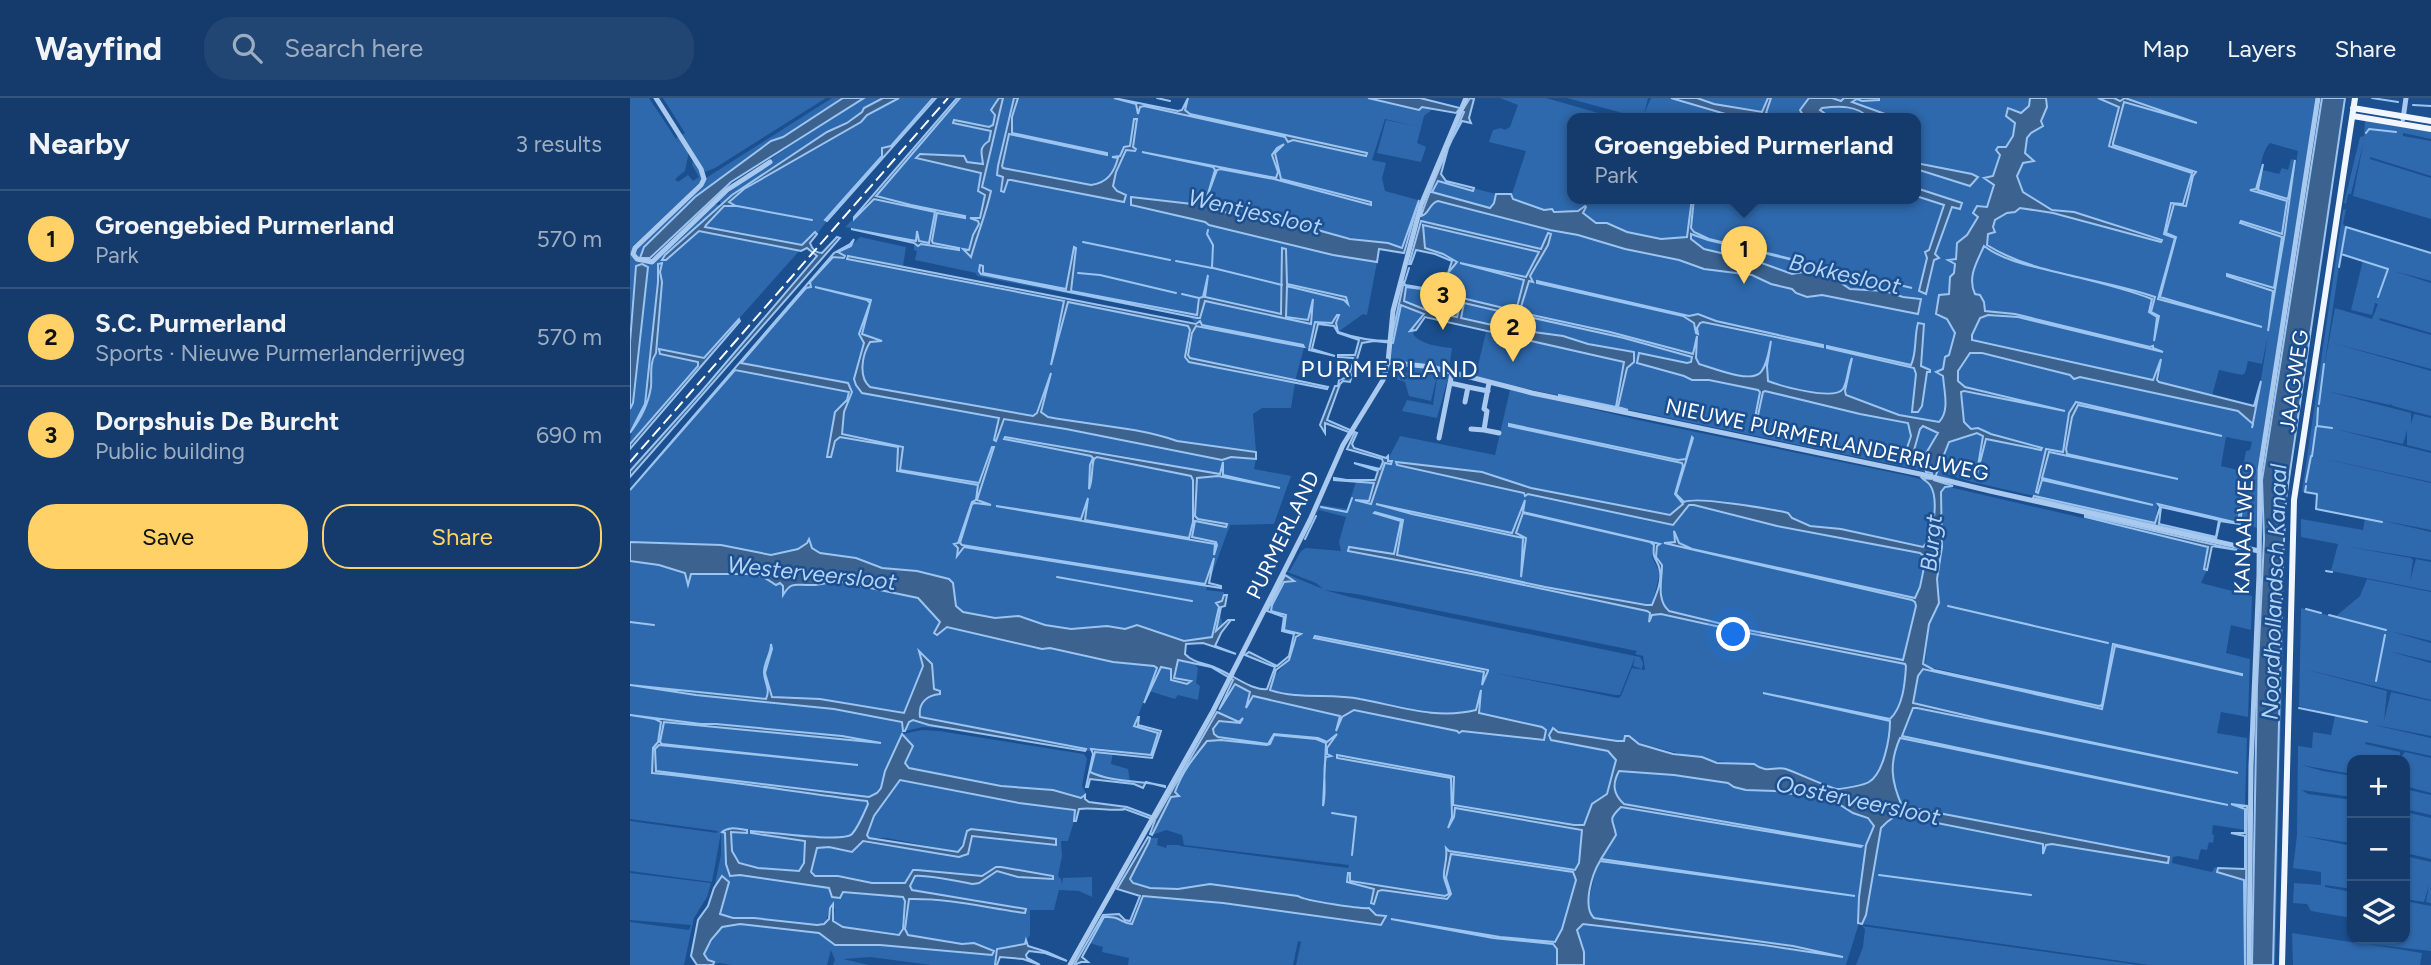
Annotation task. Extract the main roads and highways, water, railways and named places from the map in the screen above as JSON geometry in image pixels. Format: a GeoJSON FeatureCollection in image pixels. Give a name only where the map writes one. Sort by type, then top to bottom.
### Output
{"type":"FeatureCollection","features":[{"type":"Feature","properties":{"kind":"main road","name":"JAAGWEG"},"geometry":{"type":"LineString","coordinates":[[2282,965],[2294,500],[2355,98]]}},
{"type":"Feature","properties":{"kind":"main road"},"geometry":{"type":"LineString","coordinates":[[2353,112],[2403,120],[2431,121]]}},
{"type":"Feature","properties":{"kind":"main road"},"geometry":{"type":"LineString","coordinates":[[2403,120],[2431,129]]}},
{"type":"Feature","properties":{"kind":"water"},"geometry":{"type":"Polygon","coordinates":[[[843,98],[864,98],[731,182],[650,258],[640,258],[644,247],[695,197],[771,141],[783,137],[843,98]]]}},
{"type":"Feature","properties":{"kind":"water"},"geometry":{"type":"Polygon","coordinates":[[[883,98],[899,98],[744,189],[729,202],[736,206],[724,206],[706,225],[705,227],[802,245],[815,232],[817,234],[810,243],[814,250],[820,253],[837,237],[840,238],[630,477],[630,471],[817,256],[807,248],[801,251],[699,231],[666,260],[662,260],[665,255],[732,195],[883,98]]]}},
{"type":"Feature","properties":{"kind":"water"},"geometry":{"type":"Polygon","coordinates":[[[933,98],[936,98],[827,221],[825,220],[882,156],[882,148],[891,146],[933,98]]]}},
{"type":"Feature","properties":{"kind":"water"},"geometry":{"type":"Polygon","coordinates":[[[957,98],[960,98],[876,196],[965,216],[937,213],[932,241],[959,250],[921,244],[918,246],[851,229],[916,241],[917,231],[919,241],[929,243],[935,212],[874,199],[854,217],[957,98]]]}},
{"type":"Feature","properties":{"kind":"water"},"geometry":{"type":"Polygon","coordinates":[[[999,98],[1003,98],[982,187],[991,191],[971,257],[963,249],[969,250],[979,224],[970,218],[980,218],[985,195],[978,191],[981,173],[916,158],[920,154],[964,156],[967,162],[983,164],[982,148],[989,141],[991,131],[953,123],[954,120],[989,127],[993,125],[995,115],[991,110],[999,98]]]}},
{"type":"Feature","properties":{"kind":"water"},"geometry":{"type":"Polygon","coordinates":[[[1014,98],[1018,98],[1012,117],[1012,133],[1107,155],[1009,134],[1003,168],[1091,185],[1106,180],[1112,173],[1118,158],[1112,157],[1120,156],[1124,147],[1130,146],[1134,119],[1137,119],[1133,147],[1136,149],[1126,150],[1113,186],[1126,195],[1124,202],[1011,180],[1008,180],[1004,192],[1001,191],[1003,177],[997,175],[998,166],[1014,98]]]}},
{"type":"Feature","properties":{"kind":"water"},"geometry":{"type":"Polygon","coordinates":[[[1114,98],[1178,111],[1182,110],[1188,98],[1185,110],[1190,114],[1367,153],[1366,156],[1293,140],[1288,142],[1285,137],[1144,106],[1140,107],[1138,114],[1136,104],[1114,98]]]}},
{"type":"Feature","properties":{"kind":"water"},"geometry":{"type":"Polygon","coordinates":[[[1368,98],[1420,98],[1460,108],[1456,113],[1422,107],[1419,110],[1368,98]]]}},
{"type":"Feature","properties":{"kind":"water"},"geometry":{"type":"Polygon","coordinates":[[[1470,98],[1474,99],[1469,118],[1471,123],[1462,121],[1452,140],[1464,112],[1462,111],[1470,98]]]}},
{"type":"Feature","properties":{"kind":"water"},"geometry":{"type":"Polygon","coordinates":[[[1671,98],[1697,98],[1714,104],[1762,112],[1768,98],[1771,98],[1766,113],[1722,113],[1671,98]]]}},
{"type":"Feature","properties":{"kind":"water"},"geometry":{"type":"Polygon","coordinates":[[[1809,98],[1832,98],[1841,101],[1844,98],[1879,98],[1862,101],[1857,99],[1852,102],[1882,113],[1862,113],[1841,107],[1822,108],[1820,110],[1824,113],[1802,113],[1800,110],[1809,98]]]}},
{"type":"Feature","properties":{"kind":"water"},"geometry":{"type":"Polygon","coordinates":[[[2030,98],[2046,98],[2047,107],[2041,121],[2043,126],[2027,138],[2025,153],[2034,161],[2023,163],[2017,176],[2023,192],[2052,210],[2074,212],[2162,240],[2161,242],[2053,213],[2020,208],[2007,213],[1995,220],[1995,232],[1988,234],[1987,245],[2039,267],[2000,256],[1984,246],[1972,282],[1975,294],[1980,295],[1984,302],[1985,311],[2015,314],[2153,346],[2163,352],[2018,317],[1988,315],[1980,318],[1972,340],[2153,380],[2161,359],[2157,380],[2159,382],[2254,406],[2261,381],[2253,424],[2238,411],[2080,377],[2074,379],[2070,375],[1982,353],[1970,353],[1958,371],[1958,381],[1965,387],[2065,411],[1961,392],[1964,422],[1971,429],[1978,428],[2042,448],[2041,450],[1986,439],[1976,478],[1983,436],[1977,433],[1949,442],[1934,480],[1953,486],[1945,487],[1941,492],[1942,547],[1937,579],[1939,603],[1929,624],[1923,664],[1934,670],[2099,706],[2102,705],[2113,644],[2242,675],[2115,646],[2102,709],[1923,669],[1918,676],[1913,703],[2238,773],[1917,708],[1913,708],[1902,736],[2228,805],[1900,738],[1894,756],[1893,772],[1902,806],[2169,857],[2168,863],[2052,844],[2046,845],[2043,854],[2043,844],[1897,815],[1881,828],[1866,915],[1862,924],[1858,923],[1859,897],[1866,845],[1874,826],[1868,818],[1853,813],[1834,801],[1775,791],[1746,790],[1728,783],[1674,775],[1619,771],[1615,789],[1624,804],[1862,846],[1621,807],[1612,818],[1616,835],[1601,859],[1855,896],[1600,861],[1591,882],[1589,899],[1590,913],[1594,918],[1793,946],[1843,957],[1583,924],[1577,930],[1584,952],[1584,965],[1557,965],[1557,949],[1553,944],[1493,938],[1391,919],[1500,937],[1555,942],[1562,929],[1576,880],[1573,872],[1451,854],[1446,878],[1451,894],[1447,899],[1382,890],[1378,891],[1374,904],[1371,903],[1374,889],[1347,882],[1348,873],[1350,881],[1445,896],[1449,894],[1444,877],[1446,848],[1449,851],[1575,870],[1579,863],[1582,830],[1455,808],[1454,817],[1448,828],[1452,817],[1451,778],[1337,758],[1337,755],[1454,777],[1453,805],[1574,825],[1584,825],[1592,804],[1607,794],[1616,760],[1608,751],[1551,740],[1549,735],[1553,728],[1558,732],[1617,741],[1624,741],[1625,736],[1629,736],[1639,744],[1673,754],[1702,757],[1717,763],[1754,764],[1767,769],[1786,769],[1837,789],[1844,788],[1867,783],[1879,771],[1889,736],[1890,721],[1763,693],[1890,719],[1901,701],[1906,666],[1661,614],[1652,615],[1649,622],[1650,613],[1647,611],[1348,551],[1349,547],[1394,554],[1401,521],[1375,512],[1403,520],[1397,555],[1545,587],[1646,605],[1652,605],[1658,588],[1660,571],[1654,554],[1654,545],[1650,542],[1523,513],[1516,533],[1526,538],[1521,577],[1523,538],[1376,504],[1512,533],[1525,500],[1523,512],[1660,544],[1657,546],[1656,557],[1662,565],[1661,596],[1669,611],[1743,629],[1903,660],[1916,606],[1912,600],[1664,543],[1675,542],[1674,531],[1679,543],[1692,549],[1915,598],[1926,558],[1920,553],[1777,526],[1694,505],[1689,505],[1673,525],[1528,494],[1525,496],[1524,493],[1397,465],[1396,462],[1482,472],[1531,488],[1670,515],[1683,504],[1675,494],[1682,463],[1509,424],[1678,460],[1686,459],[1692,437],[1693,438],[1676,494],[1684,502],[1717,502],[1779,511],[1788,513],[1792,518],[1810,526],[1841,529],[1923,547],[1930,535],[1935,508],[1933,491],[1922,478],[1931,479],[1932,473],[1926,472],[1925,455],[1938,433],[1923,426],[1920,429],[1911,461],[1904,457],[1911,436],[1908,423],[1765,391],[1755,429],[1753,428],[1760,392],[1758,390],[1709,380],[1692,380],[1637,363],[1639,353],[1687,363],[1691,362],[1692,357],[1624,338],[1520,315],[1515,324],[1516,315],[1464,303],[1461,318],[1634,352],[1634,362],[1627,368],[1618,407],[1628,410],[1559,397],[1616,407],[1624,362],[1425,317],[1416,330],[1410,331],[1424,314],[1401,305],[1393,343],[1362,343],[1350,382],[1343,381],[1340,384],[1327,420],[1357,433],[1352,444],[1354,448],[1386,458],[1388,456],[1388,461],[1392,461],[1391,464],[1385,463],[1371,504],[1355,500],[1369,501],[1374,483],[1334,478],[1375,480],[1378,471],[1354,463],[1380,469],[1382,459],[1347,449],[1354,434],[1325,423],[1325,433],[1320,425],[1335,386],[1338,386],[1339,380],[1348,377],[1354,360],[1338,355],[1355,355],[1359,340],[1338,333],[1334,326],[1318,324],[1312,349],[1335,356],[1309,350],[1315,322],[1332,323],[1339,315],[1336,323],[1338,332],[1364,339],[1391,341],[1404,281],[1405,285],[1436,290],[1441,287],[1433,309],[1431,308],[1437,291],[1406,287],[1404,301],[1431,312],[1457,317],[1462,298],[1516,311],[1524,280],[1460,263],[1526,277],[1539,252],[1423,225],[1425,248],[1457,262],[1448,273],[1452,261],[1416,250],[1409,264],[1421,221],[1541,249],[1548,233],[1551,234],[1548,245],[1530,276],[1533,282],[1529,281],[1520,310],[1523,313],[1693,354],[1697,336],[1696,358],[1699,364],[1740,376],[1755,376],[1760,373],[1771,341],[1767,366],[1768,381],[1819,393],[1829,394],[1843,389],[1852,358],[1846,395],[1899,415],[1939,422],[1946,400],[1943,376],[1936,372],[1943,369],[1955,333],[1947,319],[1936,314],[1939,295],[1949,294],[1950,277],[1954,273],[1955,264],[1948,260],[1956,259],[1957,243],[1967,235],[1978,217],[1973,213],[1977,206],[1987,207],[1994,185],[1984,178],[1993,176],[2000,155],[1996,150],[1998,147],[2006,147],[2013,136],[2015,123],[2006,116],[2008,108],[2021,113],[2029,106],[2030,98]]]}},
{"type":"Feature","properties":{"kind":"water"},"geometry":{"type":"Polygon","coordinates":[[[2098,98],[2114,98],[2120,101],[2125,98],[2197,123],[2124,102],[2113,143],[2196,172],[2186,206],[2174,204],[2166,233],[2176,237],[2160,297],[2262,327],[2158,299],[2175,238],[2164,234],[2171,203],[2183,204],[2192,173],[2109,146],[2119,107],[2098,98]]]}},
{"type":"Feature","properties":{"kind":"water","name":"Noordhollandsch Kanaal"},"geometry":{"type":"Polygon","coordinates":[[[2322,98],[2345,98],[2286,499],[2273,965],[2252,965],[2257,687],[2264,539],[2262,480],[2322,98]]]}},
{"type":"Feature","properties":{"kind":"water"},"geometry":{"type":"Polygon","coordinates":[[[1284,144],[1275,153],[1281,179],[1371,202],[1371,205],[1274,179],[1220,169],[1217,170],[1207,197],[1215,170],[1213,167],[1142,152],[1276,178],[1278,172],[1272,155],[1284,144]]]}},
{"type":"Feature","properties":{"kind":"water"},"geometry":{"type":"Polygon","coordinates":[[[1448,148],[1441,174],[1446,181],[1474,188],[1473,191],[1438,181],[1432,192],[1490,208],[1496,194],[1511,194],[1513,199],[1544,210],[1552,209],[1554,212],[1578,211],[1585,206],[1583,213],[1596,223],[1607,223],[1627,232],[1661,239],[1687,237],[1691,204],[1693,204],[1691,228],[1709,239],[1912,288],[1708,240],[1691,234],[1691,239],[1704,249],[1759,262],[1792,274],[1803,272],[1832,277],[1850,289],[1885,291],[1921,299],[1918,314],[1822,295],[1807,297],[1752,275],[1704,269],[1679,260],[1625,249],[1438,201],[1421,216],[1448,148]]]}},
{"type":"Feature","properties":{"kind":"water"},"geometry":{"type":"Polygon","coordinates":[[[2295,160],[2268,331],[2273,291],[2227,274],[2274,288],[2282,237],[2240,223],[2241,221],[2282,234],[2287,201],[2250,190],[2256,189],[2263,164],[2258,190],[2288,199],[2295,160]]]}},
{"type":"Feature","properties":{"kind":"water"},"geometry":{"type":"Polygon","coordinates":[[[1921,164],[1978,177],[1970,186],[1921,171],[1921,164]]]}},
{"type":"Feature","properties":{"kind":"water"},"geometry":{"type":"Polygon","coordinates":[[[1921,190],[1962,203],[1960,209],[1952,207],[1935,254],[1939,258],[1934,260],[1926,294],[1919,291],[1927,258],[1925,252],[1929,250],[1944,205],[1921,198],[1921,190]]]}},
{"type":"Feature","properties":{"kind":"water"},"geometry":{"type":"Polygon","coordinates":[[[1131,197],[1192,204],[1207,201],[1212,210],[1294,221],[1350,239],[1388,243],[1402,248],[1419,200],[1404,253],[1379,249],[1377,262],[1333,255],[1131,205],[1131,197]]]}},
{"type":"Feature","properties":{"kind":"water"},"geometry":{"type":"Polygon","coordinates":[[[854,239],[851,246],[838,252],[845,256],[844,258],[833,257],[810,282],[811,287],[806,288],[741,363],[848,383],[852,392],[844,412],[842,434],[903,447],[900,470],[979,483],[994,447],[977,500],[991,505],[972,504],[960,543],[962,545],[1205,584],[1214,558],[1209,583],[1221,588],[964,547],[957,556],[958,548],[954,544],[958,543],[972,502],[976,500],[978,485],[897,471],[898,447],[840,437],[835,441],[831,457],[827,457],[835,412],[847,400],[849,392],[735,370],[630,490],[834,253],[854,239]]]}},
{"type":"Feature","properties":{"kind":"water"},"geometry":{"type":"Polygon","coordinates":[[[1074,247],[1071,291],[1197,315],[1199,298],[1203,297],[1208,275],[1205,297],[1281,314],[1282,248],[1286,249],[1287,284],[1346,297],[1348,304],[1344,300],[1287,286],[1286,317],[1308,320],[1313,299],[1311,324],[1205,301],[1200,318],[1197,318],[981,274],[979,271],[980,265],[983,266],[983,273],[1066,289],[1074,247]]]}},
{"type":"Feature","properties":{"kind":"water"},"geometry":{"type":"Polygon","coordinates":[[[848,256],[1196,324],[1200,321],[1202,325],[1303,345],[1304,347],[1196,326],[1188,355],[1190,358],[1328,387],[1327,389],[1189,362],[1185,357],[1190,330],[1188,326],[1068,302],[1051,365],[1064,301],[847,259],[848,256]]]}},
{"type":"Feature","properties":{"kind":"water"},"geometry":{"type":"Polygon","coordinates":[[[662,263],[651,387],[644,411],[630,433],[645,404],[658,264],[662,263]]]}},
{"type":"Feature","properties":{"kind":"water"},"geometry":{"type":"Polygon","coordinates":[[[642,264],[648,267],[633,403],[630,409],[630,342],[636,266],[642,264]]]}},
{"type":"Feature","properties":{"kind":"water"},"geometry":{"type":"Polygon","coordinates":[[[1537,281],[1689,316],[1698,314],[1716,321],[1823,347],[1703,322],[1697,328],[1698,334],[1694,323],[1683,316],[1537,281]]]}},
{"type":"Feature","properties":{"kind":"water"},"geometry":{"type":"Polygon","coordinates":[[[2091,281],[2134,291],[2155,297],[2151,312],[2159,316],[2154,341],[2157,317],[2149,312],[2152,299],[2091,281]]]}},
{"type":"Feature","properties":{"kind":"water"},"geometry":{"type":"Polygon","coordinates":[[[815,287],[871,300],[862,334],[882,341],[870,342],[865,353],[862,366],[864,378],[870,387],[1033,416],[1037,413],[1051,373],[1041,412],[1048,417],[1130,429],[1177,441],[1256,452],[1256,459],[1231,457],[1222,460],[1004,419],[996,441],[994,440],[999,418],[862,393],[854,379],[864,343],[859,334],[870,303],[815,287]]]}},
{"type":"Feature","properties":{"kind":"water"},"geometry":{"type":"Polygon","coordinates":[[[739,319],[630,449],[630,444],[698,366],[698,362],[660,354],[659,349],[704,358],[739,319]]]}},
{"type":"Feature","properties":{"kind":"water"},"geometry":{"type":"Polygon","coordinates":[[[1918,323],[1924,324],[1921,366],[1930,372],[1927,372],[1922,406],[1918,412],[1912,412],[1916,374],[1914,368],[1827,348],[1911,365],[1918,323]]]}},
{"type":"Feature","properties":{"kind":"water"},"geometry":{"type":"Polygon","coordinates":[[[2076,402],[2222,436],[2078,405],[2072,417],[2067,454],[2178,479],[2049,452],[2042,478],[2153,505],[2042,480],[2038,493],[2036,492],[2046,449],[2063,452],[2069,413],[2076,402]]]}},
{"type":"Feature","properties":{"kind":"water"},"geometry":{"type":"Polygon","coordinates":[[[1005,437],[1220,474],[1223,462],[1223,475],[1280,488],[1218,476],[1197,478],[1195,516],[1198,519],[1227,524],[1226,527],[1195,521],[1192,537],[1216,542],[1214,555],[1215,544],[996,506],[1081,519],[1088,498],[1085,520],[1189,538],[1193,522],[1191,476],[1097,457],[1094,459],[1089,489],[1093,458],[1091,456],[1004,439],[1005,437]]]}},
{"type":"Feature","properties":{"kind":"water"},"geometry":{"type":"Polygon","coordinates":[[[2245,486],[2240,524],[2220,521],[2216,539],[2033,498],[2034,496],[2155,523],[2160,507],[2158,504],[2238,523],[2245,486]],[[2161,507],[2159,524],[2216,537],[2219,520],[2161,507]]]}},
{"type":"Feature","properties":{"kind":"water"},"geometry":{"type":"Polygon","coordinates":[[[2085,515],[2237,550],[2212,546],[2207,570],[2204,569],[2208,547],[2085,515]]]}},
{"type":"Feature","properties":{"kind":"water","name":"Westerveersloot"},"geometry":{"type":"Polygon","coordinates":[[[809,539],[812,548],[820,553],[856,558],[882,568],[917,571],[949,579],[953,583],[956,606],[963,612],[995,618],[1019,616],[1045,625],[1071,629],[1107,626],[1125,629],[1137,625],[1184,641],[1212,637],[1219,607],[1216,603],[1227,595],[1225,606],[1221,607],[1216,631],[1231,620],[1215,646],[1236,654],[1203,643],[1186,644],[1185,654],[1195,661],[1216,668],[1251,686],[1263,689],[1267,689],[1275,667],[1245,655],[1249,652],[1277,666],[1289,656],[1294,634],[1282,631],[1284,617],[1267,611],[1285,575],[1294,581],[1284,582],[1271,611],[1286,615],[1284,630],[1301,634],[1296,637],[1289,660],[1276,670],[1270,690],[1292,695],[1349,697],[1432,713],[1461,713],[1476,710],[1481,690],[1479,713],[1542,727],[1546,730],[1544,740],[1462,731],[1459,733],[1354,710],[1342,717],[1336,731],[1340,716],[1253,696],[1246,708],[1250,692],[1235,684],[1219,710],[1233,680],[1211,667],[1178,660],[1174,678],[1191,681],[1187,684],[1171,680],[1171,669],[1161,667],[1144,703],[1157,668],[1154,666],[1113,662],[1050,648],[1042,649],[947,627],[937,635],[934,633],[940,622],[918,598],[837,581],[792,586],[783,595],[783,586],[780,583],[776,585],[755,574],[691,574],[688,585],[685,573],[659,565],[630,561],[630,542],[721,545],[771,555],[798,549],[809,539]]]}},
{"type":"Feature","properties":{"kind":"water"},"geometry":{"type":"Polygon","coordinates":[[[1315,636],[1488,671],[1482,685],[1484,672],[1314,638],[1315,636]]]}},
{"type":"Feature","properties":{"kind":"water"},"geometry":{"type":"Polygon","coordinates":[[[771,644],[765,673],[772,697],[820,699],[904,713],[923,666],[919,651],[932,664],[934,689],[940,691],[940,694],[924,701],[920,708],[920,717],[1086,749],[1085,751],[929,725],[913,720],[903,731],[902,722],[834,709],[696,695],[630,685],[766,699],[768,692],[764,668],[771,644]]]}},
{"type":"Feature","properties":{"kind":"water"},"geometry":{"type":"Polygon","coordinates":[[[1217,712],[1239,722],[1243,718],[1240,723],[1219,721],[1213,729],[1218,737],[1268,744],[1274,734],[1318,738],[1327,742],[1337,734],[1327,748],[1327,754],[1331,756],[1326,757],[1325,762],[1326,743],[1316,739],[1274,735],[1270,744],[1267,745],[1207,741],[1185,771],[1175,792],[1179,796],[1171,797],[1152,835],[1150,834],[1155,820],[1125,809],[1079,809],[1074,821],[1075,810],[1019,803],[900,780],[874,816],[867,835],[869,838],[958,852],[963,846],[967,831],[971,829],[1056,839],[1056,845],[972,836],[968,854],[959,857],[863,841],[852,852],[829,847],[817,848],[811,872],[815,876],[838,876],[872,883],[905,883],[913,870],[982,876],[996,867],[1001,867],[1053,876],[1053,879],[1018,877],[997,871],[973,884],[915,876],[910,886],[912,890],[1026,909],[1025,913],[953,902],[909,899],[905,929],[908,935],[962,944],[974,943],[994,951],[992,955],[880,945],[835,945],[819,933],[740,924],[722,927],[711,940],[704,954],[708,960],[714,962],[713,965],[697,965],[691,956],[698,920],[722,876],[729,882],[720,914],[733,918],[817,925],[824,924],[829,919],[833,904],[833,921],[843,927],[899,935],[903,929],[905,901],[903,897],[843,892],[840,898],[832,897],[829,888],[740,875],[730,876],[726,864],[725,833],[722,832],[725,830],[747,830],[747,833],[731,832],[732,851],[739,863],[758,868],[799,871],[804,863],[805,841],[751,831],[821,837],[846,836],[852,834],[857,827],[867,801],[652,773],[653,748],[658,742],[661,722],[630,715],[842,736],[881,743],[664,722],[660,742],[662,744],[858,765],[659,745],[655,749],[656,771],[869,797],[881,788],[885,771],[902,734],[913,746],[905,763],[909,768],[1001,786],[1053,790],[1081,798],[1085,795],[1089,802],[1127,807],[1156,818],[1217,712]]]}},
{"type":"Feature","properties":{"kind":"water"},"geometry":{"type":"Polygon","coordinates":[[[1138,717],[1138,725],[1161,731],[1152,758],[1095,752],[1090,772],[1108,778],[1146,783],[1143,788],[1134,784],[1090,779],[1086,787],[1093,754],[1091,749],[1151,755],[1158,733],[1134,726],[1138,717]]]}},
{"type":"Feature","properties":{"kind":"water"},"geometry":{"type":"Polygon","coordinates":[[[2231,804],[2247,806],[2245,965],[2244,880],[2217,872],[2218,868],[2245,869],[2245,836],[2231,833],[2245,833],[2245,809],[2231,804]]]}},
{"type":"Feature","properties":{"kind":"water"},"geometry":{"type":"Polygon","coordinates":[[[1148,837],[1149,842],[1130,879],[1133,883],[1150,888],[1178,889],[1210,884],[1369,908],[1376,915],[1386,916],[1381,925],[1223,903],[1143,896],[1132,924],[1104,917],[1082,957],[1088,962],[1074,965],[1103,915],[1119,914],[1130,921],[1140,896],[1117,889],[1148,837]]]}},
{"type":"Feature","properties":{"kind":"water"},"geometry":{"type":"Polygon","coordinates":[[[1026,940],[1028,946],[1067,961],[1045,953],[1029,951],[1027,958],[1040,965],[1023,959],[1000,957],[995,965],[997,949],[1025,944],[1026,940]]]}},
{"type":"Feature","properties":{"kind":"waterway"},"geometry":{"type":"LineString","coordinates":[[1157,98],[1170,101]]}},
{"type":"Feature","properties":{"kind":"waterway"},"geometry":{"type":"LineString","coordinates":[[2372,98],[2398,102]]}},
{"type":"Feature","properties":{"kind":"waterway"},"geometry":{"type":"LineString","coordinates":[[2413,105],[2431,106]]}},
{"type":"Feature","properties":{"kind":"waterway"},"geometry":{"type":"LineString","coordinates":[[2366,133],[2369,129],[2396,132]]}},
{"type":"Feature","properties":{"kind":"waterway"},"geometry":{"type":"LineString","coordinates":[[737,206],[812,220]]}},
{"type":"Feature","properties":{"kind":"waterway"},"geometry":{"type":"LineString","coordinates":[[2339,267],[2346,227],[2431,253]]}},
{"type":"Feature","properties":{"kind":"waterway"},"geometry":{"type":"LineString","coordinates":[[1176,261],[1212,268],[1213,245],[1207,234],[1208,230]]}},
{"type":"Feature","properties":{"kind":"waterway"},"geometry":{"type":"LineString","coordinates":[[1083,242],[1170,260]]}},
{"type":"Feature","properties":{"kind":"waterway"},"geometry":{"type":"LineString","coordinates":[[2341,254],[2388,269],[2378,297]]}},
{"type":"Feature","properties":{"kind":"waterway"},"geometry":{"type":"LineString","coordinates":[[1213,268],[1282,285]]}},
{"type":"Feature","properties":{"kind":"waterway"},"geometry":{"type":"LineString","coordinates":[[1405,281],[1409,268]]}},
{"type":"Feature","properties":{"kind":"waterway"},"geometry":{"type":"LineString","coordinates":[[1078,273],[1100,275],[1176,293]]}},
{"type":"Feature","properties":{"kind":"waterway"},"geometry":{"type":"LineString","coordinates":[[1182,294],[1199,298]]}},
{"type":"Feature","properties":{"kind":"waterway"},"geometry":{"type":"LineString","coordinates":[[2319,404],[2324,364]]}},
{"type":"Feature","properties":{"kind":"waterway"},"geometry":{"type":"LineString","coordinates":[[2318,408],[2317,426],[2332,428]]}},
{"type":"Feature","properties":{"kind":"waterway"},"geometry":{"type":"LineString","coordinates":[[2312,456],[2316,427]]}},
{"type":"Feature","properties":{"kind":"waterway"},"geometry":{"type":"LineString","coordinates":[[2306,482],[2311,456]]}},
{"type":"Feature","properties":{"kind":"waterway"},"geometry":{"type":"LineString","coordinates":[[2306,486],[2305,492],[2317,494],[2316,509],[2382,522]]}},
{"type":"Feature","properties":{"kind":"waterway"},"geometry":{"type":"LineString","coordinates":[[1321,507],[1347,512],[1352,498]]}},
{"type":"Feature","properties":{"kind":"waterway"},"geometry":{"type":"LineString","coordinates":[[1305,539],[1316,516]]}},
{"type":"Feature","properties":{"kind":"waterway"},"geometry":{"type":"LineString","coordinates":[[2326,571],[2332,572]]}},
{"type":"Feature","properties":{"kind":"waterway"},"geometry":{"type":"LineString","coordinates":[[1057,577],[1192,601]]}},
{"type":"Feature","properties":{"kind":"waterway"},"geometry":{"type":"LineString","coordinates":[[1948,606],[2108,643]]}},
{"type":"Feature","properties":{"kind":"waterway"},"geometry":{"type":"LineString","coordinates":[[2306,609],[2321,613]]}},
{"type":"Feature","properties":{"kind":"waterway"},"geometry":{"type":"LineString","coordinates":[[2329,615],[2386,630]]}},
{"type":"Feature","properties":{"kind":"waterway"},"geometry":{"type":"LineString","coordinates":[[630,622],[654,625]]}},
{"type":"Feature","properties":{"kind":"waterway"},"geometry":{"type":"LineString","coordinates":[[2376,681],[2385,635]]}},
{"type":"Feature","properties":{"kind":"waterway"},"geometry":{"type":"LineString","coordinates":[[2299,708],[2367,722]]}},
{"type":"Feature","properties":{"kind":"waterway"},"geometry":{"type":"LineString","coordinates":[[1332,813],[1356,817],[1352,855]]}},
{"type":"Feature","properties":{"kind":"waterway"},"geometry":{"type":"LineString","coordinates":[[1879,875],[2031,895]]}},
{"type":"Feature","properties":{"kind":"railway"},"geometry":{"type":"LineString","coordinates":[[630,462],[948,98]]}},
{"type":"Feature","properties":{"kind":"place","name":"Groengebied Purmerland"},"geometry":{"type":"Point","coordinates":[1744,284]}},
{"type":"Feature","properties":{"kind":"place","name":"Dorpshuis De Burcht"},"geometry":{"type":"Point","coordinates":[1443,330]}},
{"type":"Feature","properties":{"kind":"place","name":"S.C. Purmerland"},"geometry":{"type":"Point","coordinates":[1513,362]}},
{"type":"Feature","properties":{"kind":"district","name":"PURMERLAND"},"geometry":{"type":"Point","coordinates":[1390,369]}},
{"type":"Feature","properties":{"kind":"water label","name":"Wentjessloot"},"geometry":{"type":"Point","coordinates":[1255,212]}},
{"type":"Feature","properties":{"kind":"water label","name":"Bokkesloot"},"geometry":{"type":"Point","coordinates":[1845,274]}},
{"type":"Feature","properties":{"kind":"water label","name":"Burgt"},"geometry":{"type":"Point","coordinates":[1931,543]}},
{"type":"Feature","properties":{"kind":"water label","name":"Oosterveersloot"},"geometry":{"type":"Point","coordinates":[1858,800]}}]}
